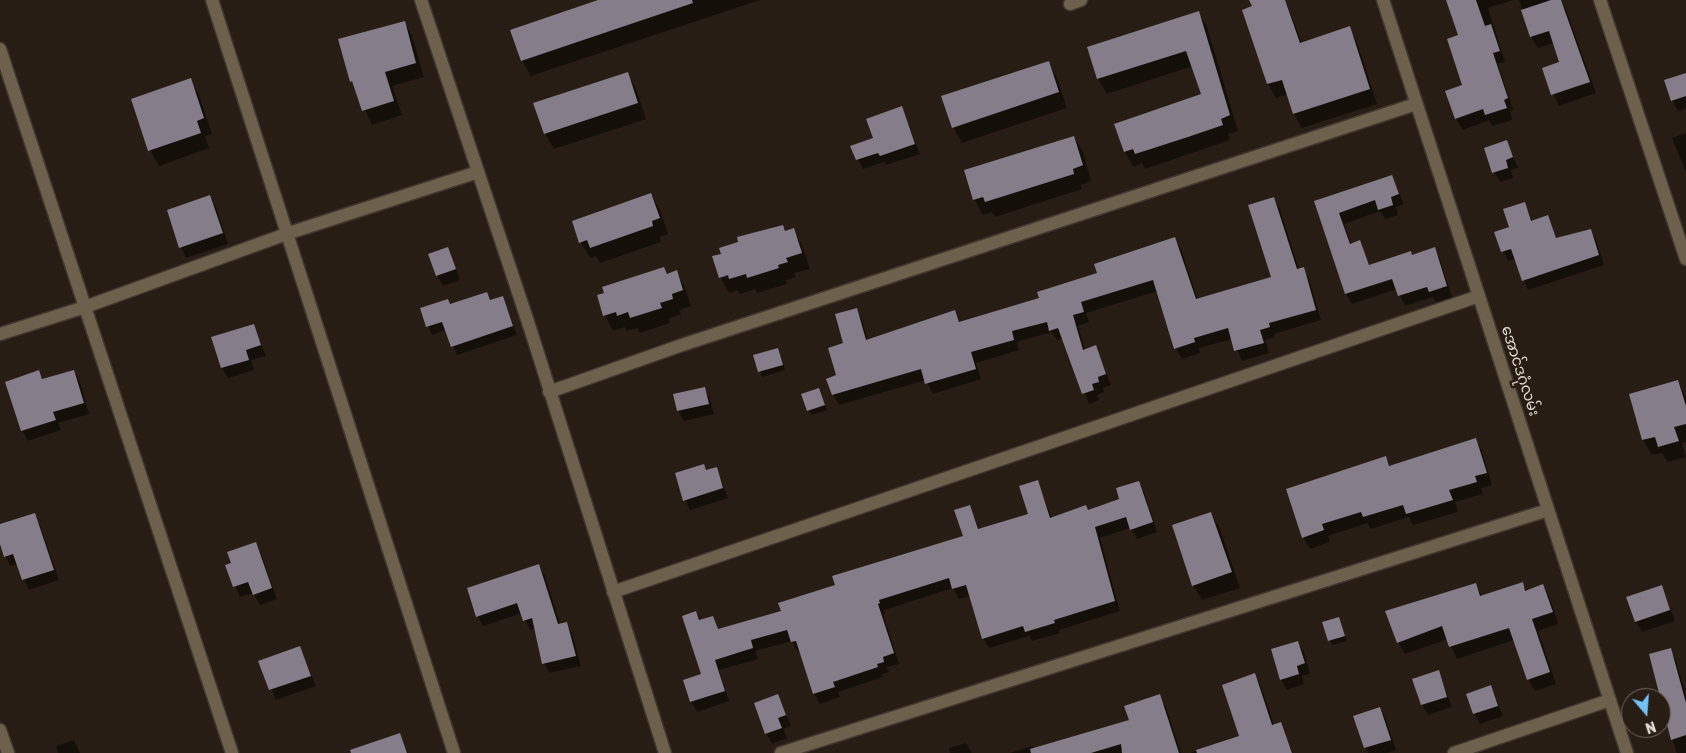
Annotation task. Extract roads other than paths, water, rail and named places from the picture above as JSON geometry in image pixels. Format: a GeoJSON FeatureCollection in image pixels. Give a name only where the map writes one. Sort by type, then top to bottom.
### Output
{"type":"FeatureCollection","features":[{"type":"Feature","properties":{"kind":"street"},"geometry":{"type":"LineString","coordinates":[[212,0],[454,753]]}},
{"type":"Feature","properties":{"kind":"street"},"geometry":{"type":"LineString","coordinates":[[421,0],[550,392],[665,753]]}},
{"type":"Feature","properties":{"kind":"street","name":"အောင်ဒဂုံလမ်း"},"geometry":{"type":"LineString","coordinates":[[1383,0],[1627,753]]}},
{"type":"Feature","properties":{"kind":"street"},"geometry":{"type":"LineString","coordinates":[[1600,0],[1686,259]]}},
{"type":"Feature","properties":{"kind":"street"},"geometry":{"type":"LineString","coordinates":[[0,50],[232,753]]}},
{"type":"Feature","properties":{"kind":"street"},"geometry":{"type":"LineString","coordinates":[[550,392],[682,345],[1416,104]]}},
{"type":"Feature","properties":{"kind":"street"},"geometry":{"type":"LineString","coordinates":[[0,334],[85,307],[288,233],[478,172]]}},
{"type":"Feature","properties":{"kind":"street"},"geometry":{"type":"LineString","coordinates":[[613,592],[1479,296]]}},
{"type":"Feature","properties":{"kind":"street"},"geometry":{"type":"LineString","coordinates":[[781,753],[1548,510]]}},
{"type":"Feature","properties":{"kind":"street"},"geometry":{"type":"LineString","coordinates":[[1454,753],[1610,700]]}},
{"type":"Feature","properties":{"kind":"street"},"geometry":{"type":"LineString","coordinates":[[0,730],[8,753]]}}]}
